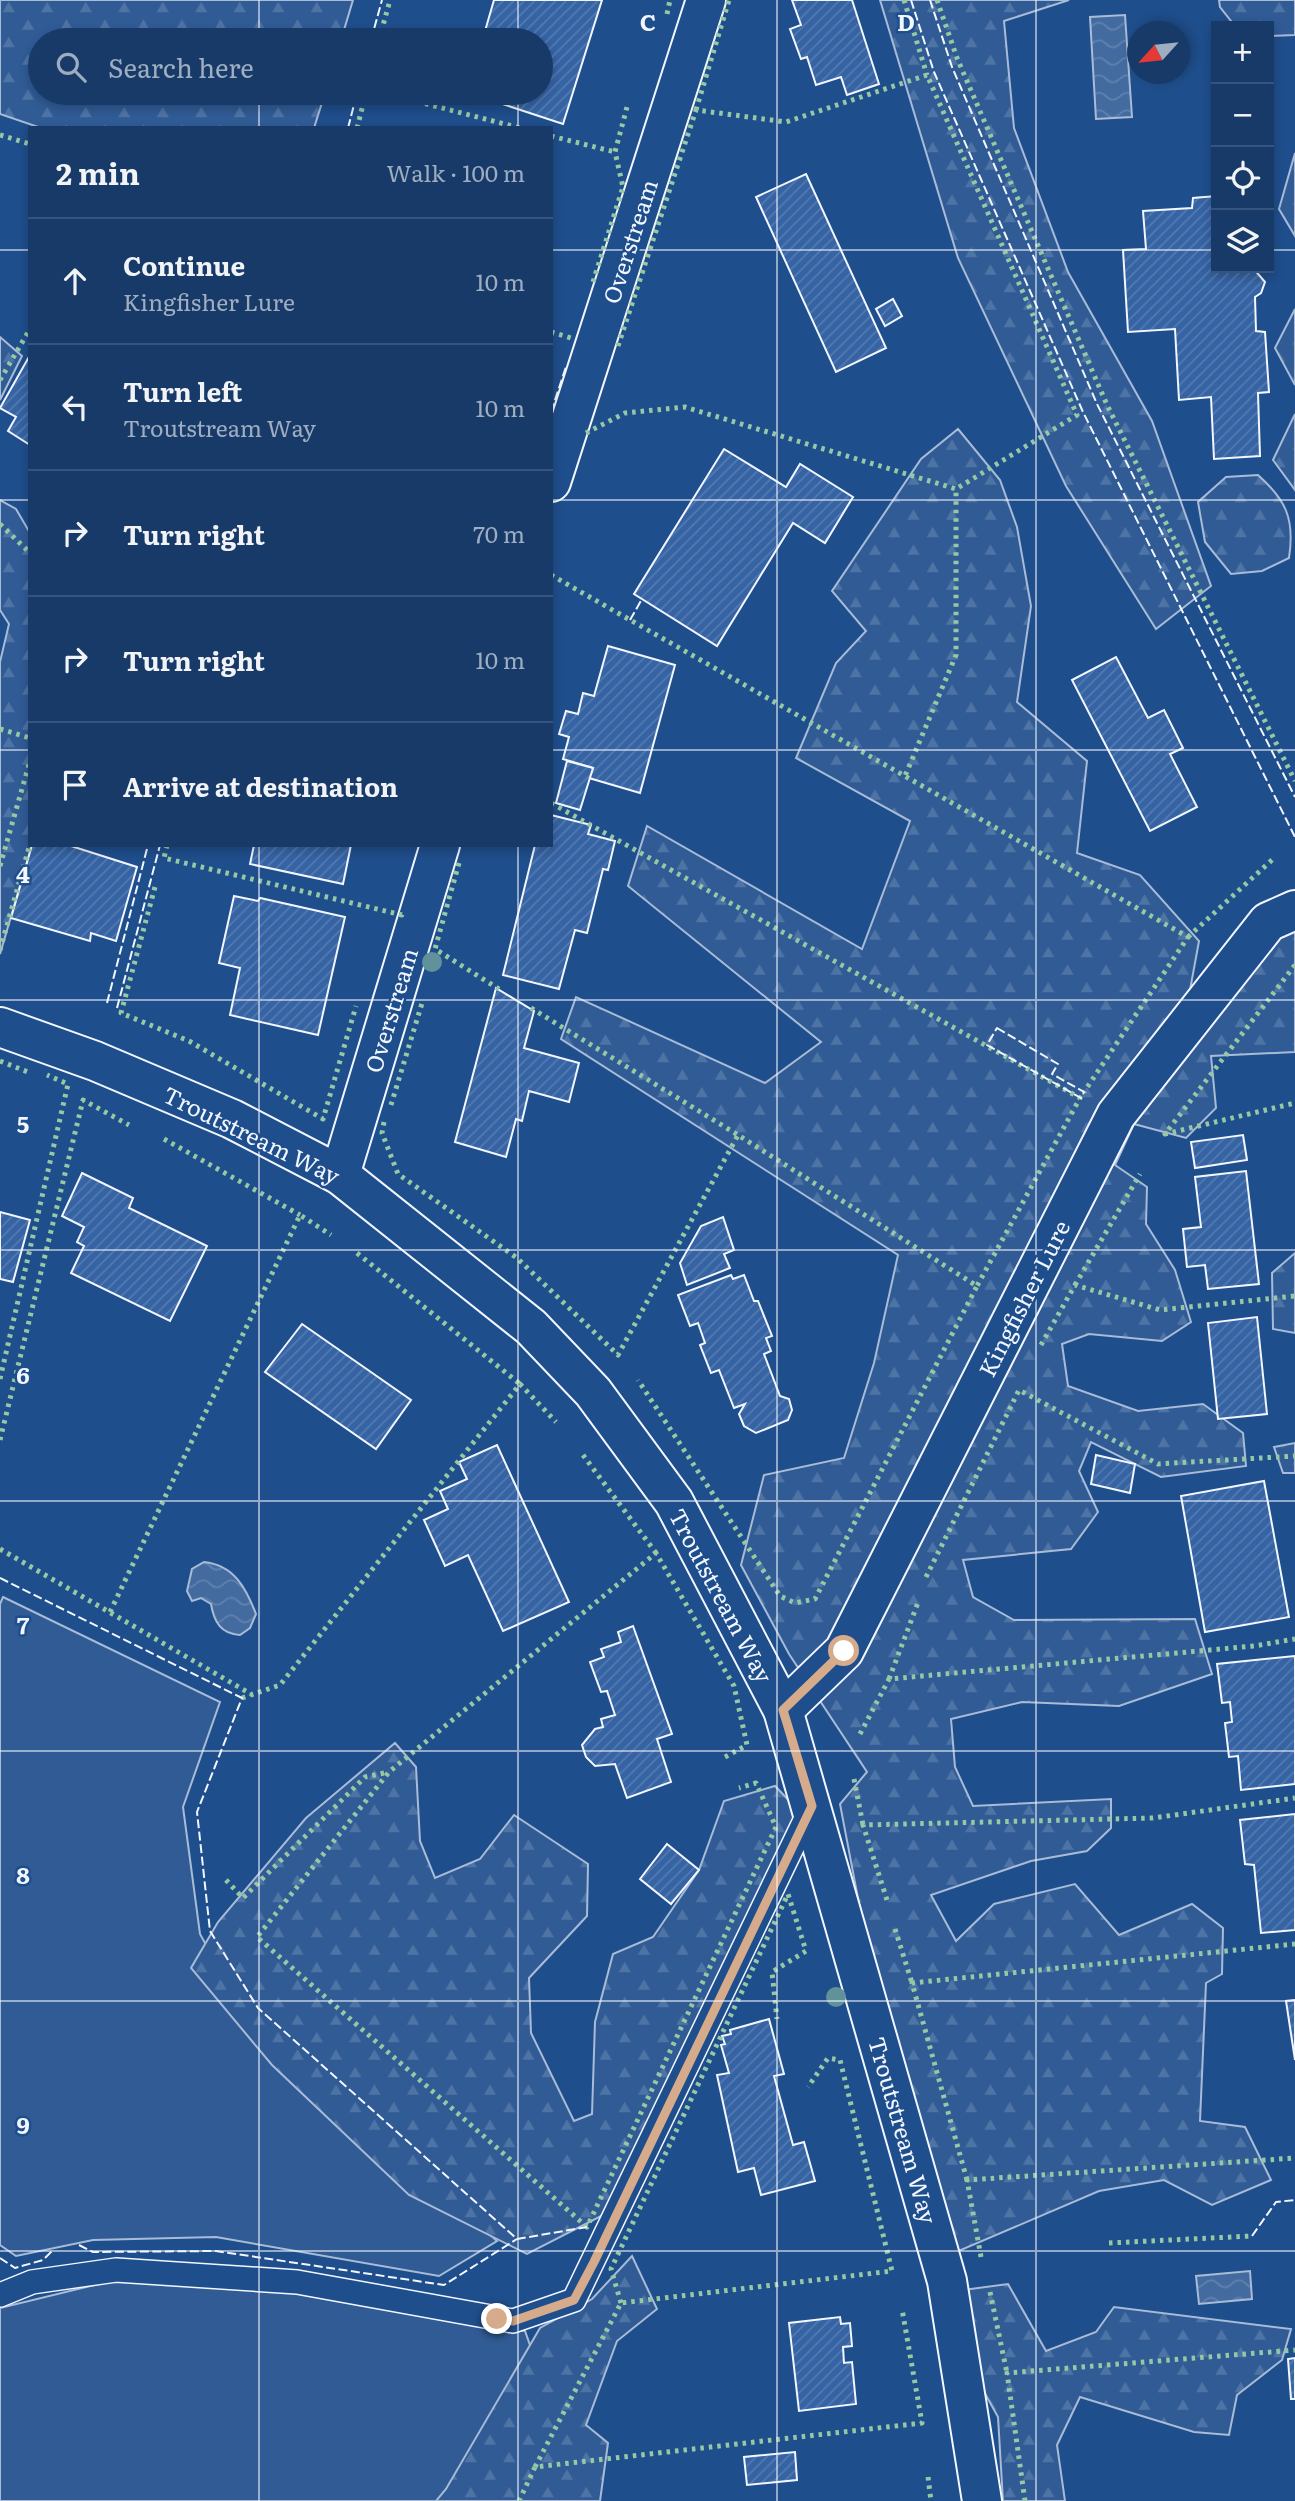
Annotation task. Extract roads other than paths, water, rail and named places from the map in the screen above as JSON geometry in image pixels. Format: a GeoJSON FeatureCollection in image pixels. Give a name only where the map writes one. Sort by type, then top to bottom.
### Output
{"type":"FeatureCollection","features":[{"type":"Feature","properties":{"kind":"street","name":"Overstream"},"geometry":{"type":"LineString","coordinates":[[553,476],[706,0]]}},
{"type":"Feature","properties":{"kind":"street","name":"Overstream"},"geometry":{"type":"LineString","coordinates":[[340,1175],[439,847]]}},
{"type":"Feature","properties":{"kind":"street","name":"Kingfisher Lure"},"geometry":{"type":"LineString","coordinates":[[783,1710],[844,1651],[1116,1115],[1268,922],[1295,910]]}},
{"type":"Feature","properties":{"kind":"street","name":"Troutstream Way"},"geometry":{"type":"LineString","coordinates":[[0,1027],[95,1061],[232,1119],[340,1175],[531,1327],[593,1392],[674,1502],[783,1710],[947,2281],[982,2501]]}},
{"type":"Feature","properties":{"kind":"lane"},"geometry":{"type":"LineString","coordinates":[[0,2295],[32,2282],[116,2270],[297,2282],[513,2321],[574,2300],[812,1806]]}},
{"type":"Feature","properties":{"kind":"water"},"geometry":{"type":"Polygon","coordinates":[[[1125,15],[1127,84],[1130,84],[1132,117],[1096,119],[1090,17],[1125,15]]]}},
{"type":"Feature","properties":{"kind":"water"},"geometry":{"type":"Polygon","coordinates":[[[204,1562],[231,1573],[248,1595],[256,1614],[250,1628],[240,1635],[223,1629],[216,1621],[211,1604],[201,1598],[192,1601],[187,1591],[192,1569],[204,1562]]]}},
{"type":"Feature","properties":{"kind":"water"},"geometry":{"type":"Polygon","coordinates":[[[1250,2271],[1252,2299],[1199,2304],[1196,2276],[1250,2271]]]}}]}
